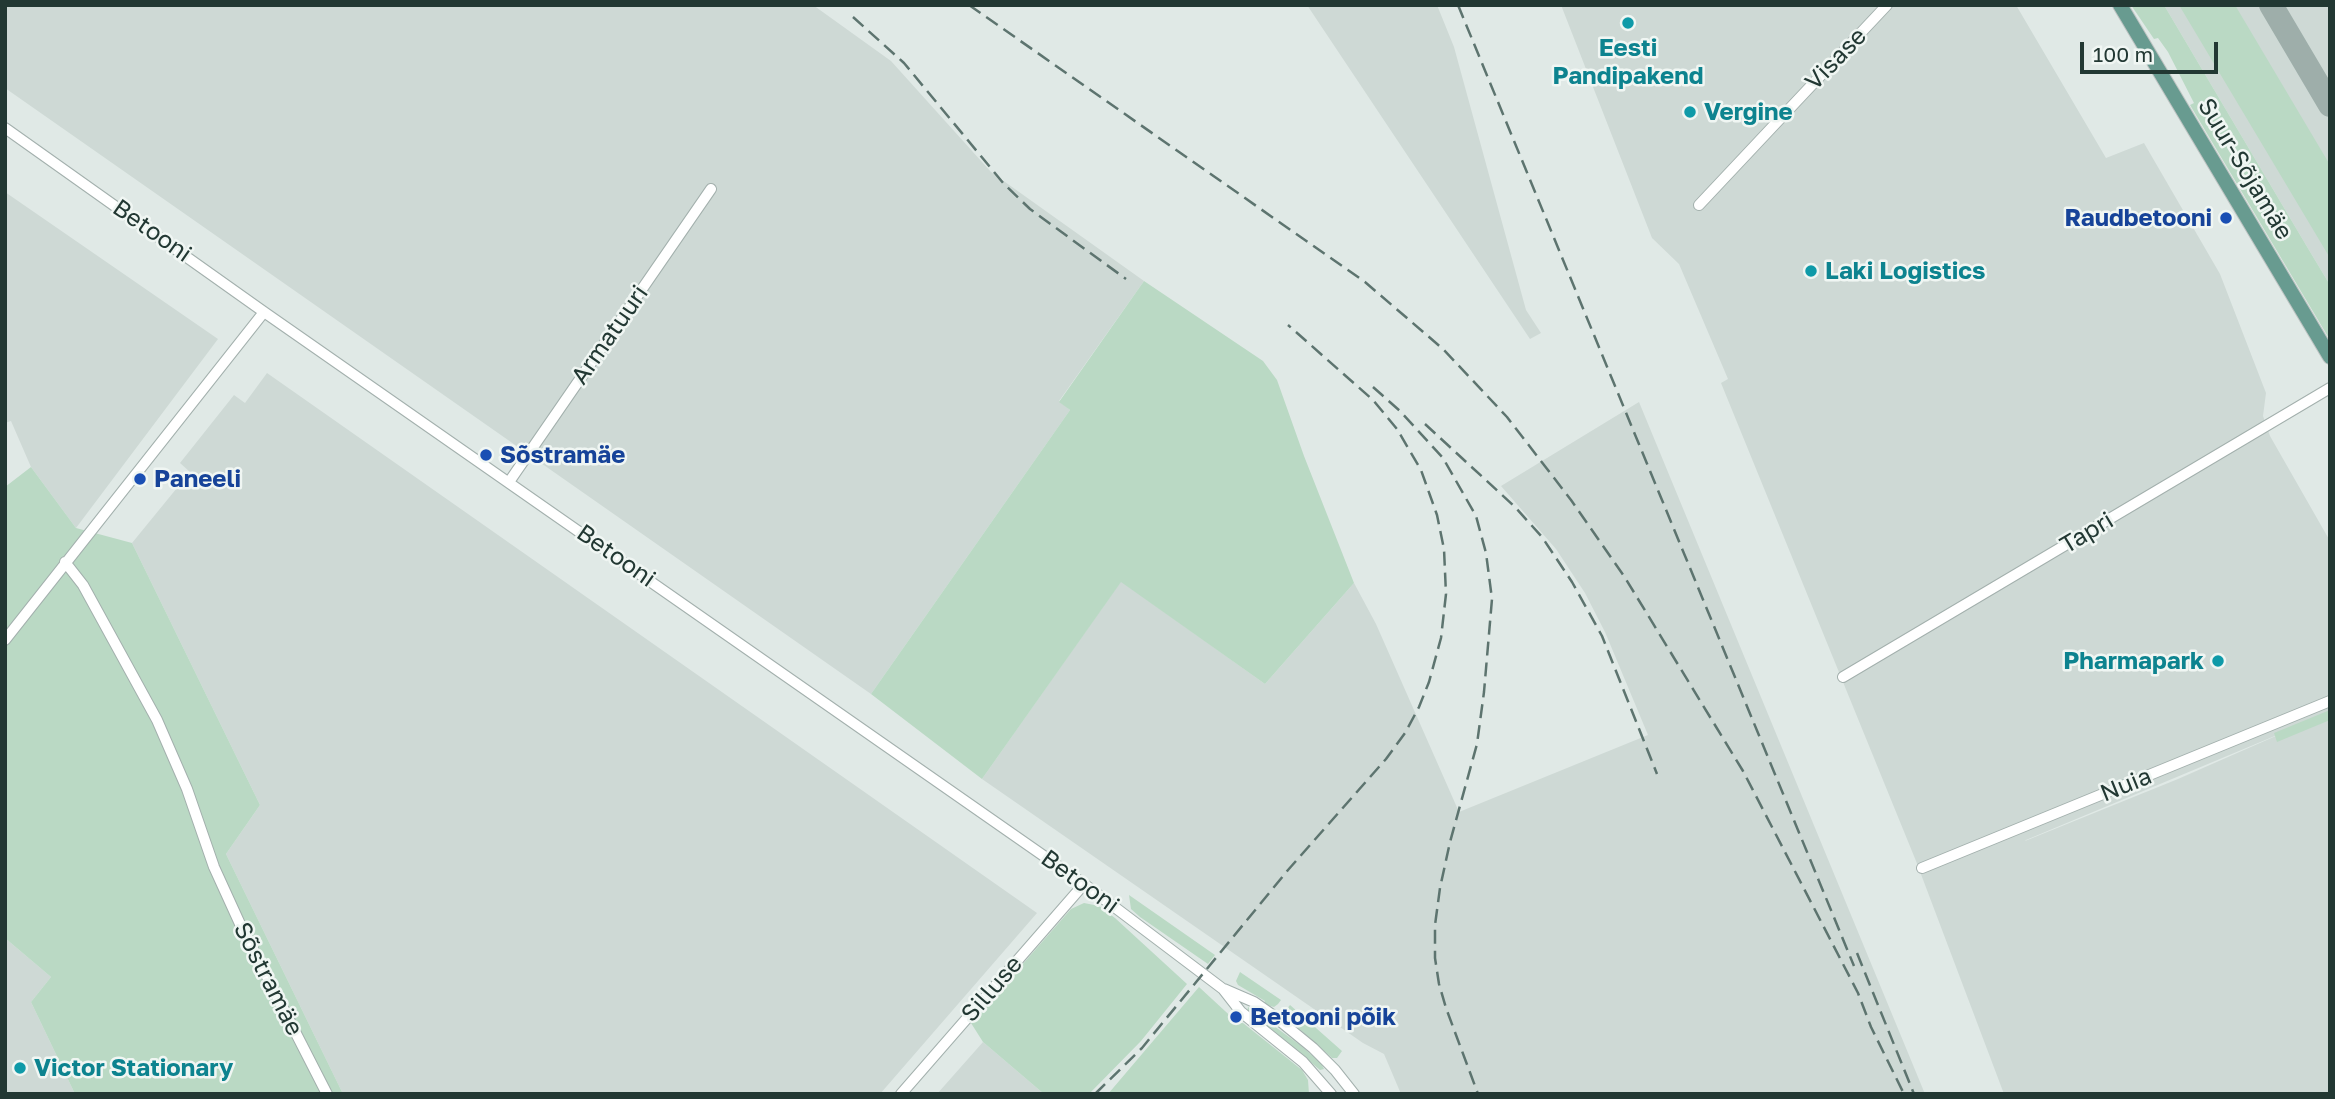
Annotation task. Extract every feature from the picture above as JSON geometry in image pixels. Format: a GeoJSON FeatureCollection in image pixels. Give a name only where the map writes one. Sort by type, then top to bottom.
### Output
{"type":"FeatureCollection","features":[{"type":"Feature","properties":{"kind":"main road","name":"Suur-Sõjamäe"},"geometry":{"type":"LineString","coordinates":[[2120,5],[2330,357]]}},
{"type":"Feature","properties":{"kind":"street","name":"Visase"},"geometry":{"type":"LineString","coordinates":[[1699,205],[1887,5]]}},
{"type":"Feature","properties":{"kind":"street","name":"Betooni"},"geometry":{"type":"LineString","coordinates":[[5,128],[1084,884],[1223,989],[1254,1002],[1275,1016],[1320,1055],[1354,1094]]}},
{"type":"Feature","properties":{"kind":"street","name":"Armatuuri"},"geometry":{"type":"LineString","coordinates":[[509,482],[711,189]]}},
{"type":"Feature","properties":{"kind":"street"},"geometry":{"type":"LineString","coordinates":[[5,640],[264,312]]}},
{"type":"Feature","properties":{"kind":"street","name":"Tapri"},"geometry":{"type":"LineString","coordinates":[[1843,677],[2330,388]]}},
{"type":"Feature","properties":{"kind":"street","name":"Sõstramäe"},"geometry":{"type":"LineString","coordinates":[[65,562],[83,585],[157,720],[187,789],[214,867],[240,924],[327,1094]]}},
{"type":"Feature","properties":{"kind":"street","name":"Nuia"},"geometry":{"type":"LineString","coordinates":[[1922,868],[2330,701]]}},
{"type":"Feature","properties":{"kind":"street","name":"Silluse"},"geometry":{"type":"LineString","coordinates":[[901,1094],[1084,884]]}},
{"type":"Feature","properties":{"kind":"street","name":"Betooni"},"geometry":{"type":"LineString","coordinates":[[1223,989],[1241,1012],[1303,1062],[1331,1094]]}},
{"type":"Feature","properties":{"kind":"shaded area"},"geometry":{"type":"Polygon","coordinates":[[[5,5],[813,5],[891,61],[991,172],[1144,281],[1059,401],[1070,410],[871,694],[5,88],[5,5]]]}},
{"type":"Feature","properties":{"kind":"shaded area"},"geometry":{"type":"Polygon","coordinates":[[[1307,5],[1437,5],[1454,47],[1526,310],[1541,333],[1530,339],[1307,5]]]}},
{"type":"Feature","properties":{"kind":"shaded area"},"geometry":{"type":"Polygon","coordinates":[[[1561,5],[2016,5],[2106,158],[2144,143],[2220,274],[2266,393],[2263,416],[2270,436],[2330,541],[2330,1094],[2004,1094],[1916,861],[1721,383],[1728,379],[1679,264],[1652,238],[1561,5]],[[2294,728],[2025,841],[2178,779],[2294,728]]]}},
{"type":"Feature","properties":{"kind":"shaded area"},"geometry":{"type":"Polygon","coordinates":[[[2164,5],[2330,5],[2330,285],[2306,245],[2164,5]]]}},
{"type":"Feature","properties":{"kind":"shaded area"},"geometry":{"type":"Polygon","coordinates":[[[5,192],[218,339],[76,528],[31,467],[11,421],[5,423],[5,192]]]}},
{"type":"Feature","properties":{"kind":"shaded area"},"geometry":{"type":"Polygon","coordinates":[[[267,373],[1037,913],[880,1094],[343,1094],[226,854],[260,805],[132,543],[190,472],[180,463],[234,395],[245,403],[267,373]]]}},
{"type":"Feature","properties":{"kind":"shaded area"},"geometry":{"type":"Polygon","coordinates":[[[1639,402],[1925,1094],[1401,1094],[1384,1054],[1363,1043],[982,779],[1121,581],[1265,684],[1354,583],[1376,624],[1459,812],[1648,735],[1605,632],[1585,593],[1556,549],[1501,486],[1639,402]]]}},
{"type":"Feature","properties":{"kind":"shaded area"},"geometry":{"type":"Polygon","coordinates":[[[5,938],[51,977],[31,1002],[75,1094],[5,1094],[5,938]]]}},
{"type":"Feature","properties":{"kind":"shaded area"},"geometry":{"type":"Polygon","coordinates":[[[983,1042],[1044,1094],[937,1094],[983,1042]]]}},
{"type":"Feature","properties":{"kind":"green space"},"geometry":{"type":"Polygon","coordinates":[[[2131,5],[2164,5],[2330,285],[2330,340],[2190,105],[2194,103],[2168,52],[2158,38],[2154,39],[2131,5]]]}},
{"type":"Feature","properties":{"kind":"green space"},"geometry":{"type":"Polygon","coordinates":[[[2179,5],[2235,5],[2330,165],[2330,258],[2179,5]]]}},
{"type":"Feature","properties":{"kind":"green space"},"geometry":{"type":"Polygon","coordinates":[[[1144,281],[1263,361],[1277,380],[1354,583],[1265,684],[1121,582],[982,779],[871,694],[1070,410],[1059,402],[1144,281]]]}},
{"type":"Feature","properties":{"kind":"green space"},"geometry":{"type":"Polygon","coordinates":[[[31,467],[76,528],[132,543],[260,805],[226,854],[343,1094],[75,1094],[31,1002],[51,977],[5,938],[5,487],[31,467]]]}},
{"type":"Feature","properties":{"kind":"green space"},"geometry":{"type":"Polygon","coordinates":[[[2330,710],[2330,720],[2277,742],[2274,733],[2330,710]]]}},
{"type":"Feature","properties":{"kind":"green space"},"geometry":{"type":"Polygon","coordinates":[[[1129,895],[1215,955],[1208,964],[1140,917],[1131,909],[1129,895]]]}},
{"type":"Feature","properties":{"kind":"green space"},"geometry":{"type":"Polygon","coordinates":[[[1084,903],[1099,906],[1115,918],[1187,984],[1141,1041],[1089,1094],[1044,1094],[983,1042],[971,1023],[1071,909],[1084,903]]]}},
{"type":"Feature","properties":{"kind":"green space"},"geometry":{"type":"Polygon","coordinates":[[[1240,972],[1281,1000],[1278,1004],[1274,1007],[1267,1005],[1265,1001],[1238,985],[1236,981],[1240,972]]]}},
{"type":"Feature","properties":{"kind":"green space"},"geometry":{"type":"Polygon","coordinates":[[[1199,987],[1238,1023],[1243,1023],[1302,1070],[1308,1080],[1309,1094],[1108,1094],[1199,987]]]}},
{"type":"Feature","properties":{"kind":"green space"},"geometry":{"type":"Polygon","coordinates":[[[1290,1005],[1342,1051],[1337,1058],[1332,1058],[1286,1017],[1286,1010],[1290,1005]]]}},
{"type":"Feature","properties":{"kind":"green space"},"geometry":{"type":"Polygon","coordinates":[[[1248,1007],[1300,1045],[1321,1063],[1324,1069],[1320,1070],[1247,1013],[1248,1007]]]}},
{"type":"Feature","properties":{"kind":"taxiway"},"geometry":{"type":"LineString","coordinates":[[2271,5],[2330,105]]}},
{"type":"Feature","properties":{"kind":"railway"},"geometry":{"type":"LineString","coordinates":[[969,5],[1365,282],[1443,349],[1507,417],[1571,500],[1624,576],[1743,771],[1858,993],[1871,1027],[1904,1094]]}},
{"type":"Feature","properties":{"kind":"railway"},"geometry":{"type":"LineString","coordinates":[[1458,5],[1854,966]]}},
{"type":"Feature","properties":{"kind":"railway"},"geometry":{"type":"LineString","coordinates":[[853,17],[904,63],[1004,184],[1030,209],[1126,279]]}},
{"type":"Feature","properties":{"kind":"railway"},"geometry":{"type":"LineString","coordinates":[[1095,1094],[1142,1048],[1288,870],[1386,759],[1405,733],[1419,707],[1441,638],[1446,594],[1444,549],[1437,515],[1421,470],[1397,429],[1373,400],[1288,325]]}},
{"type":"Feature","properties":{"kind":"railway"},"geometry":{"type":"LineString","coordinates":[[1373,387],[1400,411],[1443,458],[1476,516],[1486,553],[1492,599],[1477,744],[1450,842],[1435,925],[1435,958],[1439,984],[1478,1094]]}},
{"type":"Feature","properties":{"kind":"railway"},"geometry":{"type":"LineString","coordinates":[[1425,424],[1515,507],[1542,537],[1572,582],[1602,636],[1657,774]]}},
{"type":"Feature","properties":{"kind":"railway"},"geometry":{"type":"LineString","coordinates":[[1857,953],[1914,1094]]}},
{"type":"Feature","properties":{"kind":"place","name":"Eesti Pandipakend"},"geometry":{"type":"Point","coordinates":[1628,23]}},
{"type":"Feature","properties":{"kind":"place","name":"Vergine"},"geometry":{"type":"Point","coordinates":[1690,112]}},
{"type":"Feature","properties":{"kind":"place","name":"Raudbetooni"},"geometry":{"type":"Point","coordinates":[2226,218]}},
{"type":"Feature","properties":{"kind":"place","name":"Laki Logistics"},"geometry":{"type":"Point","coordinates":[1811,271]}},
{"type":"Feature","properties":{"kind":"place","name":"Sõstramäe"},"geometry":{"type":"Point","coordinates":[486,455]}},
{"type":"Feature","properties":{"kind":"place","name":"Paneeli"},"geometry":{"type":"Point","coordinates":[140,479]}},
{"type":"Feature","properties":{"kind":"place","name":"Pharmapark"},"geometry":{"type":"Point","coordinates":[2218,661]}},
{"type":"Feature","properties":{"kind":"place","name":"Betooni põik"},"geometry":{"type":"Point","coordinates":[1236,1017]}},
{"type":"Feature","properties":{"kind":"place","name":"Victor Stationary"},"geometry":{"type":"Point","coordinates":[20,1068]}}]}
